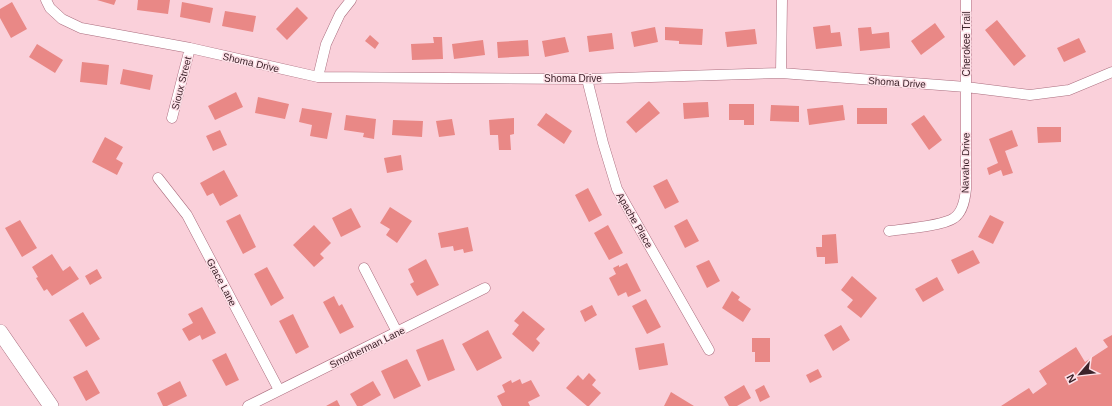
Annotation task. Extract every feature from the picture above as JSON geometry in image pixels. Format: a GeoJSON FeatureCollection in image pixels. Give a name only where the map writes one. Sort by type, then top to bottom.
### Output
{"type":"FeatureCollection","features":[{"type":"Feature","properties":{"kind":"street","name":"Shoma Drive"},"geometry":{"type":"LineString","coordinates":[[46,0],[50,8],[62,19],[81,28],[190,48],[318,77],[587,79],[782,73],[966,87],[1030,95],[1069,90],[1112,72]]}},
{"type":"Feature","properties":{"kind":"street"},"geometry":{"type":"LineString","coordinates":[[318,77],[326,44],[340,14],[350,0]]}},
{"type":"Feature","properties":{"kind":"street"},"geometry":{"type":"LineString","coordinates":[[782,0],[782,73]]}},
{"type":"Feature","properties":{"kind":"street","name":"Cherokee Trail"},"geometry":{"type":"LineString","coordinates":[[966,0],[966,87]]}},
{"type":"Feature","properties":{"kind":"street","name":"Sioux Street"},"geometry":{"type":"LineString","coordinates":[[172,118],[190,48]]}},
{"type":"Feature","properties":{"kind":"street","name":"Apache Place"},"geometry":{"type":"LineString","coordinates":[[587,79],[603,143],[617,189],[709,350]]}},
{"type":"Feature","properties":{"kind":"street","name":"Navaho Drive"},"geometry":{"type":"LineString","coordinates":[[889,231],[916,228],[944,222],[954,218],[958,214],[964,202],[966,189],[966,87]]}},
{"type":"Feature","properties":{"kind":"street","name":"Grace Lane"},"geometry":{"type":"LineString","coordinates":[[158,178],[187,215],[280,390]]}},
{"type":"Feature","properties":{"kind":"street"},"geometry":{"type":"LineString","coordinates":[[364,268],[397,332]]}},
{"type":"Feature","properties":{"kind":"street","name":"Smotherman Lane"},"geometry":{"type":"LineString","coordinates":[[248,406],[486,288]]}},
{"type":"Feature","properties":{"kind":"street"},"geometry":{"type":"LineString","coordinates":[[0,332],[52,406]]}},
{"type":"Feature","properties":{"kind":"building"},"geometry":{"type":"Polygon","coordinates":[[[97,0],[116,0],[114,5],[97,0]]]}},
{"type":"Feature","properties":{"kind":"building"},"geometry":{"type":"Polygon","coordinates":[[[138,0],[170,0],[168,14],[137,10],[138,0]]]}},
{"type":"Feature","properties":{"kind":"building"},"geometry":{"type":"Polygon","coordinates":[[[12,2],[27,29],[11,38],[0,18],[0,9],[12,2]]]}},
{"type":"Feature","properties":{"kind":"building"},"geometry":{"type":"Polygon","coordinates":[[[182,2],[213,8],[210,23],[180,17],[182,2]]]}},
{"type":"Feature","properties":{"kind":"building"},"geometry":{"type":"Polygon","coordinates":[[[297,7],[308,18],[287,40],[276,29],[297,7]]]}},
{"type":"Feature","properties":{"kind":"building"},"geometry":{"type":"Polygon","coordinates":[[[225,11],[256,16],[253,32],[222,26],[225,11]]]}},
{"type":"Feature","properties":{"kind":"building"},"geometry":{"type":"Polygon","coordinates":[[[997,20],[1026,56],[1014,66],[985,30],[997,20]]]}},
{"type":"Feature","properties":{"kind":"building"},"geometry":{"type":"Polygon","coordinates":[[[935,23],[945,37],[921,55],[911,41],[935,23]]]}},
{"type":"Feature","properties":{"kind":"building"},"geometry":{"type":"Polygon","coordinates":[[[830,25],[831,33],[840,32],[842,46],[816,49],[813,27],[830,25]]]}},
{"type":"Feature","properties":{"kind":"building"},"geometry":{"type":"Polygon","coordinates":[[[655,27],[658,42],[634,47],[631,32],[655,27]]]}},
{"type":"Feature","properties":{"kind":"building"},"geometry":{"type":"Polygon","coordinates":[[[665,27],[703,29],[702,45],[679,44],[679,41],[665,40],[665,27]]]}},
{"type":"Feature","properties":{"kind":"building"},"geometry":{"type":"Polygon","coordinates":[[[871,27],[872,34],[889,32],[890,48],[860,51],[858,28],[871,27]]]}},
{"type":"Feature","properties":{"kind":"building"},"geometry":{"type":"Polygon","coordinates":[[[755,29],[757,44],[727,47],[725,32],[755,29]]]}},
{"type":"Feature","properties":{"kind":"building"},"geometry":{"type":"Polygon","coordinates":[[[612,33],[614,49],[589,52],[587,36],[612,33]]]}},
{"type":"Feature","properties":{"kind":"building"},"geometry":{"type":"Polygon","coordinates":[[[370,35],[379,43],[375,49],[365,41],[370,35]]]}},
{"type":"Feature","properties":{"kind":"building"},"geometry":{"type":"Polygon","coordinates":[[[433,37],[442,37],[443,59],[412,60],[411,44],[434,43],[433,37]]]}},
{"type":"Feature","properties":{"kind":"building"},"geometry":{"type":"Polygon","coordinates":[[[565,37],[569,52],[545,57],[542,41],[565,37]]]}},
{"type":"Feature","properties":{"kind":"building"},"geometry":{"type":"Polygon","coordinates":[[[1079,38],[1086,52],[1064,62],[1057,48],[1079,38]]]}},
{"type":"Feature","properties":{"kind":"building"},"geometry":{"type":"Polygon","coordinates":[[[483,40],[485,55],[454,59],[452,44],[483,40]]]}},
{"type":"Feature","properties":{"kind":"building"},"geometry":{"type":"Polygon","coordinates":[[[528,40],[529,56],[498,58],[497,42],[528,40]]]}},
{"type":"Feature","properties":{"kind":"building"},"geometry":{"type":"Polygon","coordinates":[[[37,44],[63,60],[55,73],[29,57],[37,44]]]}},
{"type":"Feature","properties":{"kind":"building"},"geometry":{"type":"Polygon","coordinates":[[[82,62],[109,65],[107,85],[80,82],[82,62]]]}},
{"type":"Feature","properties":{"kind":"building"},"geometry":{"type":"Polygon","coordinates":[[[123,69],[153,75],[150,90],[120,84],[123,69]]]}},
{"type":"Feature","properties":{"kind":"building"},"geometry":{"type":"Polygon","coordinates":[[[236,92],[243,107],[215,120],[208,106],[236,92]]]}},
{"type":"Feature","properties":{"kind":"building"},"geometry":{"type":"Polygon","coordinates":[[[258,97],[289,104],[285,119],[255,113],[258,97]]]}},
{"type":"Feature","properties":{"kind":"building"},"geometry":{"type":"Polygon","coordinates":[[[649,101],[660,113],[636,133],[626,122],[649,101]]]}},
{"type":"Feature","properties":{"kind":"building"},"geometry":{"type":"Polygon","coordinates":[[[708,102],[709,117],[684,119],[683,103],[708,102]]]}},
{"type":"Feature","properties":{"kind":"building"},"geometry":{"type":"Polygon","coordinates":[[[729,104],[754,104],[754,125],[744,125],[744,120],[729,120],[729,104]]]}},
{"type":"Feature","properties":{"kind":"building"},"geometry":{"type":"Polygon","coordinates":[[[771,105],[799,106],[799,122],[770,121],[771,105]]]}},
{"type":"Feature","properties":{"kind":"building"},"geometry":{"type":"Polygon","coordinates":[[[843,105],[845,120],[809,125],[807,109],[843,105]]]}},
{"type":"Feature","properties":{"kind":"building"},"geometry":{"type":"Polygon","coordinates":[[[302,108],[332,113],[327,139],[310,136],[312,125],[299,122],[302,108]]]}},
{"type":"Feature","properties":{"kind":"building"},"geometry":{"type":"Polygon","coordinates":[[[857,108],[887,108],[887,124],[857,124],[857,108]]]}},
{"type":"Feature","properties":{"kind":"building"},"geometry":{"type":"Polygon","coordinates":[[[546,113],[572,131],[564,144],[537,125],[546,113]]]}},
{"type":"Feature","properties":{"kind":"building"},"geometry":{"type":"Polygon","coordinates":[[[346,115],[376,119],[374,139],[363,137],[364,133],[344,130],[346,115]]]}},
{"type":"Feature","properties":{"kind":"building"},"geometry":{"type":"Polygon","coordinates":[[[924,115],[942,140],[929,150],[911,124],[924,115]]]}},
{"type":"Feature","properties":{"kind":"building"},"geometry":{"type":"Polygon","coordinates":[[[514,118],[514,134],[510,135],[511,150],[499,150],[498,135],[490,135],[489,120],[514,118]]]}},
{"type":"Feature","properties":{"kind":"building"},"geometry":{"type":"Polygon","coordinates":[[[452,119],[455,135],[439,137],[436,121],[452,119]]]}},
{"type":"Feature","properties":{"kind":"building"},"geometry":{"type":"Polygon","coordinates":[[[393,120],[423,121],[422,137],[392,135],[393,120]]]}},
{"type":"Feature","properties":{"kind":"building"},"geometry":{"type":"Polygon","coordinates":[[[1037,127],[1061,127],[1061,142],[1038,143],[1037,127]]]}},
{"type":"Feature","properties":{"kind":"building"},"geometry":{"type":"Polygon","coordinates":[[[220,130],[227,145],[213,151],[206,136],[220,130]]]}},
{"type":"Feature","properties":{"kind":"building"},"geometry":{"type":"Polygon","coordinates":[[[1012,130],[1018,146],[1005,151],[1013,173],[1003,176],[1001,170],[989,175],[987,168],[998,163],[989,139],[1012,130]]]}},
{"type":"Feature","properties":{"kind":"building"},"geometry":{"type":"Polygon","coordinates":[[[105,137],[123,147],[116,159],[123,163],[117,175],[92,162],[105,137]]]}},
{"type":"Feature","properties":{"kind":"building"},"geometry":{"type":"Polygon","coordinates":[[[401,155],[403,170],[387,173],[384,158],[401,155]]]}},
{"type":"Feature","properties":{"kind":"building"},"geometry":{"type":"Polygon","coordinates":[[[224,170],[238,196],[220,206],[213,193],[207,196],[200,183],[224,170]]]}},
{"type":"Feature","properties":{"kind":"building"},"geometry":{"type":"Polygon","coordinates":[[[667,179],[679,202],[665,209],[653,186],[667,179]]]}},
{"type":"Feature","properties":{"kind":"building"},"geometry":{"type":"Polygon","coordinates":[[[588,188],[602,215],[589,222],[575,195],[588,188]]]}},
{"type":"Feature","properties":{"kind":"building"},"geometry":{"type":"Polygon","coordinates":[[[390,207],[412,221],[397,243],[386,235],[390,229],[380,223],[390,207]]]}},
{"type":"Feature","properties":{"kind":"building"},"geometry":{"type":"Polygon","coordinates":[[[351,208],[361,227],[341,237],[332,218],[351,208]]]}},
{"type":"Feature","properties":{"kind":"building"},"geometry":{"type":"Polygon","coordinates":[[[240,214],[256,247],[243,254],[226,221],[240,214]]]}},
{"type":"Feature","properties":{"kind":"building"},"geometry":{"type":"Polygon","coordinates":[[[990,215],[1004,222],[993,244],[978,237],[990,215]]]}},
{"type":"Feature","properties":{"kind":"building"},"geometry":{"type":"Polygon","coordinates":[[[687,219],[699,241],[685,248],[674,226],[687,219]]]}},
{"type":"Feature","properties":{"kind":"building"},"geometry":{"type":"Polygon","coordinates":[[[20,220],[37,248],[22,257],[5,228],[20,220]]]}},
{"type":"Feature","properties":{"kind":"building"},"geometry":{"type":"Polygon","coordinates":[[[314,225],[331,243],[320,254],[324,258],[314,267],[293,245],[314,225]]]}},
{"type":"Feature","properties":{"kind":"building"},"geometry":{"type":"Polygon","coordinates":[[[608,225],[623,253],[609,260],[594,233],[608,225]]]}},
{"type":"Feature","properties":{"kind":"building"},"geometry":{"type":"Polygon","coordinates":[[[468,227],[473,251],[464,253],[463,249],[454,251],[453,246],[441,248],[438,233],[468,227]]]}},
{"type":"Feature","properties":{"kind":"building"},"geometry":{"type":"Polygon","coordinates":[[[836,234],[838,263],[825,264],[825,257],[817,257],[816,247],[822,247],[822,235],[836,234]]]}},
{"type":"Feature","properties":{"kind":"building"},"geometry":{"type":"Polygon","coordinates":[[[973,250],[980,263],[958,274],[951,260],[973,250]]]}},
{"type":"Feature","properties":{"kind":"building"},"geometry":{"type":"Polygon","coordinates":[[[52,254],[63,271],[70,266],[79,279],[52,296],[47,289],[44,291],[36,278],[38,277],[32,267],[52,254]]]}},
{"type":"Feature","properties":{"kind":"building"},"geometry":{"type":"Polygon","coordinates":[[[426,259],[439,285],[417,296],[410,284],[414,282],[408,269],[426,259]]]}},
{"type":"Feature","properties":{"kind":"building"},"geometry":{"type":"Polygon","coordinates":[[[709,260],[720,281],[707,288],[696,266],[709,260]]]}},
{"type":"Feature","properties":{"kind":"building"},"geometry":{"type":"Polygon","coordinates":[[[627,263],[641,291],[628,297],[626,292],[618,296],[609,278],[616,274],[613,268],[627,263]]]}},
{"type":"Feature","properties":{"kind":"building"},"geometry":{"type":"Polygon","coordinates":[[[267,267],[284,298],[271,306],[254,274],[267,267]]]}},
{"type":"Feature","properties":{"kind":"building"},"geometry":{"type":"Polygon","coordinates":[[[97,269],[102,278],[90,285],[85,276],[97,269]]]}},
{"type":"Feature","properties":{"kind":"building"},"geometry":{"type":"Polygon","coordinates":[[[852,276],[877,298],[861,318],[847,307],[853,300],[841,290],[852,276]]]}},
{"type":"Feature","properties":{"kind":"building"},"geometry":{"type":"Polygon","coordinates":[[[937,277],[944,290],[923,302],[915,289],[937,277]]]}},
{"type":"Feature","properties":{"kind":"building"},"geometry":{"type":"Polygon","coordinates":[[[732,291],[740,297],[738,300],[751,309],[743,322],[722,308],[732,291]]]}},
{"type":"Feature","properties":{"kind":"building"},"geometry":{"type":"Polygon","coordinates":[[[334,296],[339,306],[342,304],[354,327],[340,334],[323,302],[334,296]]]}},
{"type":"Feature","properties":{"kind":"building"},"geometry":{"type":"Polygon","coordinates":[[[646,299],[661,327],[647,334],[632,306],[646,299]]]}},
{"type":"Feature","properties":{"kind":"building"},"geometry":{"type":"Polygon","coordinates":[[[592,305],[597,315],[585,322],[580,311],[592,305]]]}},
{"type":"Feature","properties":{"kind":"building"},"geometry":{"type":"Polygon","coordinates":[[[202,307],[216,333],[202,340],[200,335],[189,341],[182,329],[193,323],[188,314],[202,307]]]}},
{"type":"Feature","properties":{"kind":"building"},"geometry":{"type":"Polygon","coordinates":[[[523,311],[545,329],[536,339],[540,343],[533,352],[512,334],[519,325],[514,321],[523,311]]]}},
{"type":"Feature","properties":{"kind":"building"},"geometry":{"type":"Polygon","coordinates":[[[83,312],[100,339],[86,347],[69,320],[83,312]]]}},
{"type":"Feature","properties":{"kind":"building"},"geometry":{"type":"Polygon","coordinates":[[[293,314],[309,347],[296,354],[279,321],[293,314]]]}},
{"type":"Feature","properties":{"kind":"building"},"geometry":{"type":"Polygon","coordinates":[[[841,325],[850,340],[833,351],[824,335],[841,325]]]}},
{"type":"Feature","properties":{"kind":"building"},"geometry":{"type":"Polygon","coordinates":[[[488,330],[502,358],[477,371],[462,344],[488,330]]]}},
{"type":"Feature","properties":{"kind":"building"},"geometry":{"type":"Polygon","coordinates":[[[1112,335],[1112,406],[1001,406],[1029,388],[1033,394],[1047,384],[1039,371],[1076,347],[1085,362],[1108,347],[1103,340],[1112,335]]]}},
{"type":"Feature","properties":{"kind":"building"},"geometry":{"type":"Polygon","coordinates":[[[752,338],[770,338],[770,362],[755,362],[755,352],[752,352],[752,338]]]}},
{"type":"Feature","properties":{"kind":"building"},"geometry":{"type":"Polygon","coordinates":[[[443,339],[455,370],[428,381],[416,350],[443,339]]]}},
{"type":"Feature","properties":{"kind":"building"},"geometry":{"type":"Polygon","coordinates":[[[664,343],[668,365],[639,370],[635,348],[664,343]]]}},
{"type":"Feature","properties":{"kind":"building"},"geometry":{"type":"Polygon","coordinates":[[[226,353],[239,380],[226,386],[212,360],[226,353]]]}},
{"type":"Feature","properties":{"kind":"building"},"geometry":{"type":"Polygon","coordinates":[[[407,359],[421,386],[394,399],[381,371],[407,359]]]}},
{"type":"Feature","properties":{"kind":"building"},"geometry":{"type":"Polygon","coordinates":[[[818,369],[822,377],[810,383],[806,375],[818,369]]]}},
{"type":"Feature","properties":{"kind":"building"},"geometry":{"type":"Polygon","coordinates":[[[87,370],[100,393],[86,401],[73,377],[87,370]]]}},
{"type":"Feature","properties":{"kind":"building"},"geometry":{"type":"Polygon","coordinates":[[[589,373],[596,380],[592,385],[601,393],[589,406],[587,406],[566,388],[578,375],[583,380],[589,373]]]}},
{"type":"Feature","properties":{"kind":"building"},"geometry":{"type":"Polygon","coordinates":[[[520,379],[522,384],[531,380],[540,396],[528,402],[530,406],[502,406],[497,396],[505,392],[502,385],[511,380],[512,383],[520,379]]]}},
{"type":"Feature","properties":{"kind":"building"},"geometry":{"type":"Polygon","coordinates":[[[180,381],[187,396],[167,406],[163,406],[157,393],[180,381]]]}},
{"type":"Feature","properties":{"kind":"building"},"geometry":{"type":"Polygon","coordinates":[[[373,381],[381,395],[362,406],[357,406],[350,394],[373,381]]]}},
{"type":"Feature","properties":{"kind":"building"},"geometry":{"type":"Polygon","coordinates":[[[744,385],[751,398],[737,406],[729,406],[724,397],[744,385]]]}},
{"type":"Feature","properties":{"kind":"building"},"geometry":{"type":"Polygon","coordinates":[[[764,385],[770,397],[760,402],[755,390],[764,385]]]}},
{"type":"Feature","properties":{"kind":"building"},"geometry":{"type":"Polygon","coordinates":[[[671,392],[694,406],[664,406],[671,392]]]}},
{"type":"Feature","properties":{"kind":"building"},"geometry":{"type":"Polygon","coordinates":[[[337,400],[340,406],[326,406],[337,400]]]}}]}
